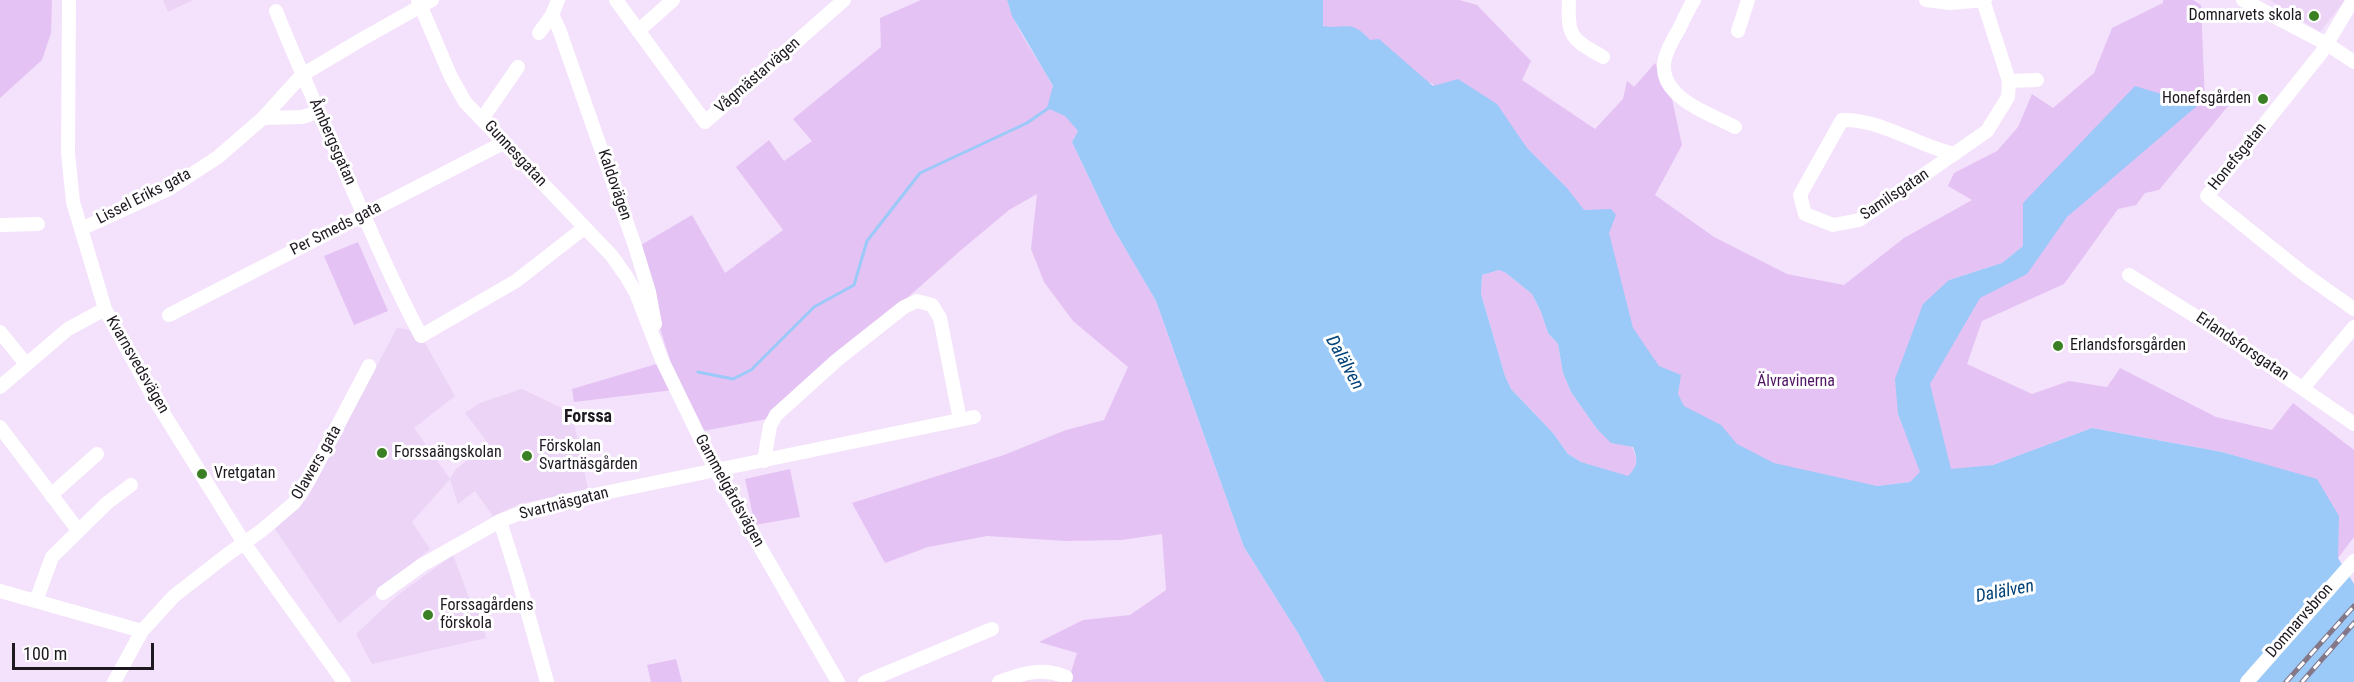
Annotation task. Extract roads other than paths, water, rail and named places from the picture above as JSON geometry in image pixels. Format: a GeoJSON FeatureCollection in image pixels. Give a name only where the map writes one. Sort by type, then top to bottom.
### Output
{"type":"FeatureCollection","features":[{"type":"Feature","properties":{"kind":"street","name":"Kvarnsvedsvägen"},"geometry":{"type":"LineString","coordinates":[[69,0],[68,153],[74,202],[105,309],[152,395],[244,543],[344,682]]}},
{"type":"Feature","properties":{"kind":"street"},"geometry":{"type":"LineString","coordinates":[[539,33],[552,15],[558,0]]}},
{"type":"Feature","properties":{"kind":"street","name":"Vågmästarvägen"},"geometry":{"type":"LineString","coordinates":[[616,0],[705,122],[844,0]]}},
{"type":"Feature","properties":{"kind":"street"},"geometry":{"type":"LineString","coordinates":[[638,31],[673,0]]}},
{"type":"Feature","properties":{"kind":"street"},"geometry":{"type":"LineString","coordinates":[[1569,0],[1568,26],[1571,35],[1577,42],[1603,57]]}},
{"type":"Feature","properties":{"kind":"street"},"geometry":{"type":"LineString","coordinates":[[1694,0],[1667,48],[1665,73],[1668,83],[1675,93],[1688,102],[1735,127]]}},
{"type":"Feature","properties":{"kind":"street"},"geometry":{"type":"LineString","coordinates":[[1738,31],[1748,0]]}},
{"type":"Feature","properties":{"kind":"street"},"geometry":{"type":"LineString","coordinates":[[1926,0],[1950,3],[1984,0],[2009,81],[2037,80]]}},
{"type":"Feature","properties":{"kind":"street"},"geometry":{"type":"LineString","coordinates":[[2243,0],[2327,44],[2354,62]]}},
{"type":"Feature","properties":{"kind":"street","name":"Honefsgatan"},"geometry":{"type":"LineString","coordinates":[[2353,0],[2327,44],[2207,196],[2303,273],[2354,309]]}},
{"type":"Feature","properties":{"kind":"street","name":"Lissel Eriks gata"},"geometry":{"type":"LineString","coordinates":[[81,229],[169,189],[218,157],[262,118],[302,75],[424,2]]}},
{"type":"Feature","properties":{"kind":"street","name":"Gunnesgatan"},"geometry":{"type":"LineString","coordinates":[[424,2],[451,77],[465,102],[612,256],[636,293]]}},
{"type":"Feature","properties":{"kind":"street","name":"Åmbergsgatan"},"geometry":{"type":"LineString","coordinates":[[276,11],[364,215],[421,336],[516,280],[584,228]]}},
{"type":"Feature","properties":{"kind":"street","name":"Kaldovägen"},"geometry":{"type":"LineString","coordinates":[[552,15],[559,29],[635,246],[649,292],[662,360]]}},
{"type":"Feature","properties":{"kind":"street"},"geometry":{"type":"LineString","coordinates":[[482,119],[518,67]]}},
{"type":"Feature","properties":{"kind":"street","name":"Samilsgatan"},"geometry":{"type":"LineString","coordinates":[[1955,154],[1936,150],[1898,132],[1856,120],[1842,120],[1800,195],[1805,214],[1833,225],[1859,220],[1879,205],[1955,154],[1987,131],[2008,97],[2009,81]]}},
{"type":"Feature","properties":{"kind":"street"},"geometry":{"type":"LineString","coordinates":[[262,118],[302,117],[319,112]]}},
{"type":"Feature","properties":{"kind":"street","name":"Per Smeds gata"},"geometry":{"type":"LineString","coordinates":[[169,315],[503,143]]}},
{"type":"Feature","properties":{"kind":"street"},"geometry":{"type":"LineString","coordinates":[[0,225],[38,224]]}},
{"type":"Feature","properties":{"kind":"street","name":"Erlandsforsgatan"},"geometry":{"type":"LineString","coordinates":[[2128,275],[2216,329],[2354,424]]}},
{"type":"Feature","properties":{"kind":"street","name":"Gammelgårdsvägen"},"geometry":{"type":"LineString","coordinates":[[636,293],[662,360],[716,471],[838,682]]}},
{"type":"Feature","properties":{"kind":"street","name":"Svartnäsgatan"},"geometry":{"type":"LineString","coordinates":[[383,593],[422,565],[500,521],[560,502],[716,471],[764,461],[967,418],[940,318],[932,305],[917,300],[904,308],[837,360],[776,415],[770,426],[764,461]]}},
{"type":"Feature","properties":{"kind":"street"},"geometry":{"type":"LineString","coordinates":[[0,387],[68,329],[105,309]]}},
{"type":"Feature","properties":{"kind":"street"},"geometry":{"type":"LineString","coordinates":[[2303,388],[2354,327]]}},
{"type":"Feature","properties":{"kind":"street"},"geometry":{"type":"LineString","coordinates":[[0,332],[27,364]]}},
{"type":"Feature","properties":{"kind":"street","name":"Olawers gata"},"geometry":{"type":"LineString","coordinates":[[114,682],[142,631],[174,596],[261,531],[294,503],[309,480],[369,366]]}},
{"type":"Feature","properties":{"kind":"street"},"geometry":{"type":"LineString","coordinates":[[0,427],[78,530]]}},
{"type":"Feature","properties":{"kind":"street"},"geometry":{"type":"LineString","coordinates":[[51,495],[97,454]]}},
{"type":"Feature","properties":{"kind":"street"},"geometry":{"type":"LineString","coordinates":[[36,601],[52,557],[106,503],[131,485]]}},
{"type":"Feature","properties":{"kind":"street"},"geometry":{"type":"LineString","coordinates":[[500,521],[519,578],[546,681]]}},
{"type":"Feature","properties":{"kind":"street","name":"Domnarvsbron"},"geometry":{"type":"LineString","coordinates":[[2247,682],[2354,561]]}},
{"type":"Feature","properties":{"kind":"street"},"geometry":{"type":"LineString","coordinates":[[0,591],[142,631]]}},
{"type":"Feature","properties":{"kind":"street"},"geometry":{"type":"LineString","coordinates":[[865,682],[992,629]]}},
{"type":"Feature","properties":{"kind":"street"},"geometry":{"type":"LineString","coordinates":[[999,682],[1025,672],[1041,671],[1057,673],[1066,678]]}},
{"type":"Feature","properties":{"kind":"water","name":"Dalälven"},"geometry":{"type":"Polygon","coordinates":[[[1007,0],[1323,0],[1323,26],[1348,26],[1357,29],[1370,40],[1379,39],[1433,86],[1458,79],[1497,104],[1527,148],[1567,188],[1584,210],[1611,209],[1616,215],[1609,233],[1633,328],[1659,366],[1681,375],[1678,394],[1684,406],[1721,425],[1737,444],[1774,463],[1877,486],[1910,482],[1920,472],[1898,414],[1895,379],[1923,304],[1949,280],[2002,263],[2023,246],[2023,203],[2135,86],[2198,105],[2067,217],[2027,274],[1980,298],[1930,384],[1951,469],[1993,465],[2092,428],[2222,452],[2317,479],[2339,516],[2338,558],[2354,584],[2354,682],[1325,682],[1298,633],[1244,547],[1156,301],[1112,226],[1072,142],[1078,131],[1065,116],[1047,108],[1053,86],[1012,16],[1007,0]],[[1499,270],[1482,275],[1481,294],[1505,376],[1511,389],[1553,433],[1568,454],[1581,462],[1628,476],[1636,463],[1633,447],[1611,443],[1597,429],[1571,392],[1563,373],[1558,344],[1548,333],[1532,294],[1499,270]]]}},
{"type":"Feature","properties":{"kind":"waterway"},"geometry":{"type":"LineString","coordinates":[[698,372],[733,379],[751,370],[814,307],[854,285],[867,241],[920,173],[1027,123],[1050,107]]}},
{"type":"Feature","properties":{"kind":"railway"},"geometry":{"type":"LineString","coordinates":[[2286,682],[2354,606]]}},
{"type":"Feature","properties":{"kind":"railway"},"geometry":{"type":"LineString","coordinates":[[2302,682],[2354,623]]}},
{"type":"Feature","properties":{"kind":"place","name":"Domnarvets skola"},"geometry":{"type":"Point","coordinates":[2314,16]}},
{"type":"Feature","properties":{"kind":"place","name":"Honefsgården"},"geometry":{"type":"Point","coordinates":[2263,99]}},
{"type":"Feature","properties":{"kind":"place","name":"Erlandsforsgården"},"geometry":{"type":"Point","coordinates":[2058,346]}},
{"type":"Feature","properties":{"kind":"place","name":"Forssaängskolan"},"geometry":{"type":"Point","coordinates":[382,453]}},
{"type":"Feature","properties":{"kind":"place","name":"Förskolan Svartnäsgården"},"geometry":{"type":"Point","coordinates":[527,456]}},
{"type":"Feature","properties":{"kind":"place","name":"Vretgatan"},"geometry":{"type":"Point","coordinates":[202,474]}},
{"type":"Feature","properties":{"kind":"place","name":"Forssagårdens förskola"},"geometry":{"type":"Point","coordinates":[428,615]}},
{"type":"Feature","properties":{"kind":"district","name":"Forssa"},"geometry":{"type":"Point","coordinates":[588,417]}},
{"type":"Feature","properties":{"kind":"park label","name":"Älvravinerna"},"geometry":{"type":"Point","coordinates":[1796,382]}}]}
